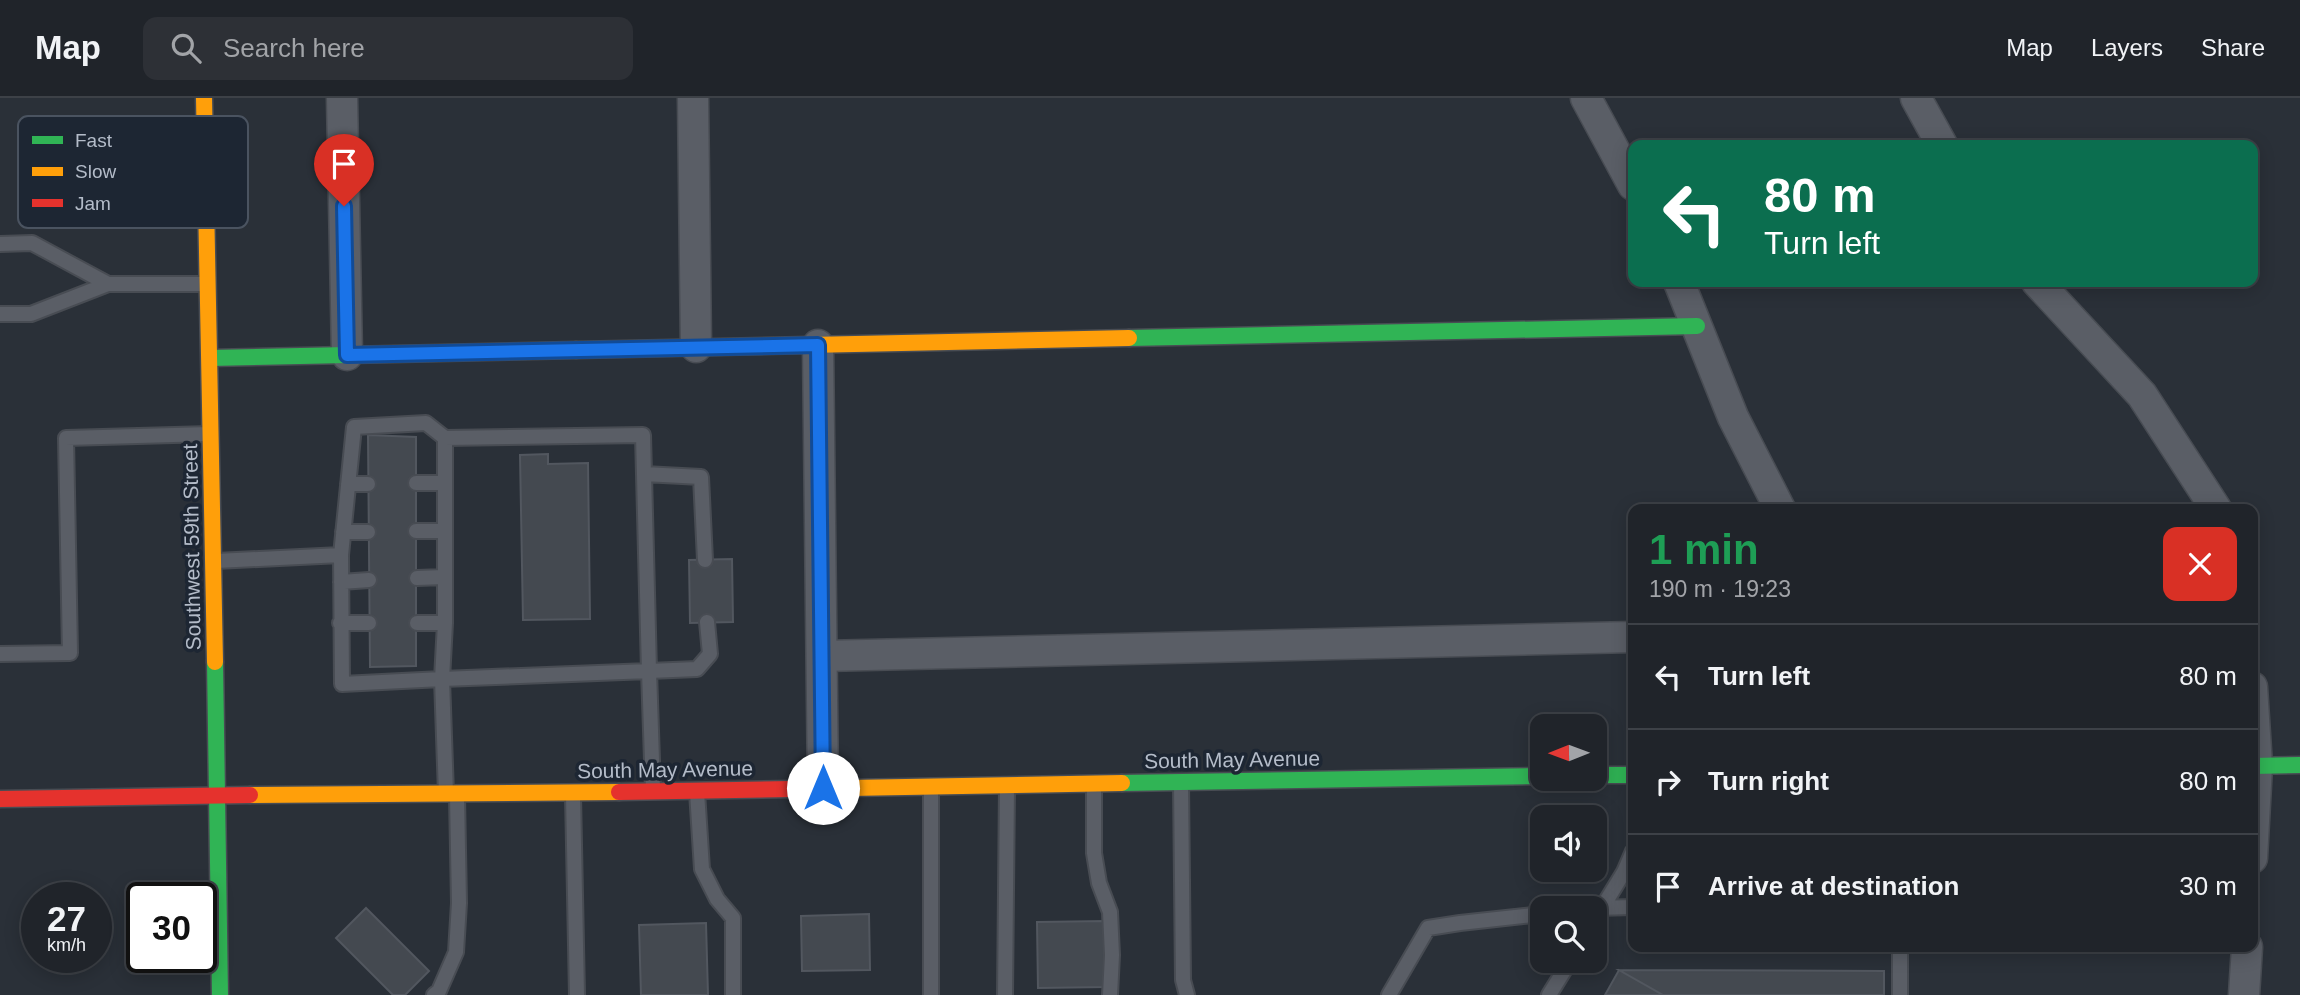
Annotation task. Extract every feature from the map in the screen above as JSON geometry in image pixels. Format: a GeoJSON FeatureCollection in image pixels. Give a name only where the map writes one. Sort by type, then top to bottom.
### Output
{"type":"FeatureCollection","features":[{"type":"Feature","properties":{"kind":"main road","name":"Southwest 59th Street"},"geometry":{"type":"LineString","coordinates":[[204,98],[204,116]]}},
{"type":"Feature","properties":{"kind":"main road","name":"Southwest 59th Street"},"geometry":{"type":"LineString","coordinates":[[207,228],[220,995]]}},
{"type":"Feature","properties":{"kind":"main road"},"geometry":{"type":"LineString","coordinates":[[210,358],[1697,326]]}},
{"type":"Feature","properties":{"kind":"main road"},"geometry":{"type":"LineString","coordinates":[[2258,766],[2300,765]]}},
{"type":"Feature","properties":{"kind":"main road"},"geometry":{"type":"LineString","coordinates":[[1607,775],[1628,775]]}},
{"type":"Feature","properties":{"kind":"main road","name":"South May Avenue"},"geometry":{"type":"LineString","coordinates":[[0,799],[653,792],[1530,776]]}},
{"type":"Feature","properties":{"kind":"street"},"geometry":{"type":"LineString","coordinates":[[342,98],[347,355]]}},
{"type":"Feature","properties":{"kind":"street"},"geometry":{"type":"LineString","coordinates":[[693,98],[696,348]]}},
{"type":"Feature","properties":{"kind":"street"},"geometry":{"type":"LineString","coordinates":[[1586,98],[1628,177]]}},
{"type":"Feature","properties":{"kind":"street"},"geometry":{"type":"LineString","coordinates":[[1916,98],[1939,140]]}},
{"type":"Feature","properties":{"kind":"street"},"geometry":{"type":"LineString","coordinates":[[1681,287],[1733,417],[1777,504]]}},
{"type":"Feature","properties":{"kind":"street"},"geometry":{"type":"LineString","coordinates":[[2042,287],[2142,395],[2213,504]]}},
{"type":"Feature","properties":{"kind":"street"},"geometry":{"type":"LineString","coordinates":[[818,345],[823,788]]}},
{"type":"Feature","properties":{"kind":"street"},"geometry":{"type":"LineString","coordinates":[[823,656],[1628,637]]}},
{"type":"Feature","properties":{"kind":"street"},"geometry":{"type":"LineString","coordinates":[[2245,995],[2247,952]]}},
{"type":"Feature","properties":{"kind":"lane"},"geometry":{"type":"LineString","coordinates":[[0,244],[32,243],[108,284]]}},
{"type":"Feature","properties":{"kind":"lane"},"geometry":{"type":"LineString","coordinates":[[0,314],[31,314],[108,284],[208,284]]}},
{"type":"Feature","properties":{"kind":"lane"},"geometry":{"type":"LineString","coordinates":[[653,792],[649,671],[643,435],[445,438],[426,423],[354,427],[341,555],[342,684],[442,679],[649,671],[697,669],[710,654],[707,622]]}},
{"type":"Feature","properties":{"kind":"lane"},"geometry":{"type":"LineString","coordinates":[[0,654],[70,653],[65,438],[211,434]]}},
{"type":"Feature","properties":{"kind":"lane"},"geometry":{"type":"LineString","coordinates":[[434,995],[439,991],[456,952],[459,903],[442,679],[445,623],[445,438]]}},
{"type":"Feature","properties":{"kind":"lane"},"geometry":{"type":"LineString","coordinates":[[644,474],[701,477],[705,560]]}},
{"type":"Feature","properties":{"kind":"lane"},"geometry":{"type":"LineString","coordinates":[[416,483],[445,483]]}},
{"type":"Feature","properties":{"kind":"lane"},"geometry":{"type":"LineString","coordinates":[[348,484],[368,484]]}},
{"type":"Feature","properties":{"kind":"lane"},"geometry":{"type":"LineString","coordinates":[[416,531],[445,531]]}},
{"type":"Feature","properties":{"kind":"lane"},"geometry":{"type":"LineString","coordinates":[[343,532],[369,532]]}},
{"type":"Feature","properties":{"kind":"lane"},"geometry":{"type":"LineString","coordinates":[[214,561],[341,555]]}},
{"type":"Feature","properties":{"kind":"lane"},"geometry":{"type":"LineString","coordinates":[[417,578],[444,577]]}},
{"type":"Feature","properties":{"kind":"lane"},"geometry":{"type":"LineString","coordinates":[[341,582],[369,580]]}},
{"type":"Feature","properties":{"kind":"lane"},"geometry":{"type":"LineString","coordinates":[[340,623],[369,623]]}},
{"type":"Feature","properties":{"kind":"lane"},"geometry":{"type":"LineString","coordinates":[[417,623],[445,623]]}},
{"type":"Feature","properties":{"kind":"lane"},"geometry":{"type":"LineString","coordinates":[[1181,782],[1183,980],[1187,995]]}},
{"type":"Feature","properties":{"kind":"lane"},"geometry":{"type":"LineString","coordinates":[[1094,783],[1094,853],[1099,883],[1110,912],[1110,995]]}},
{"type":"Feature","properties":{"kind":"lane"},"geometry":{"type":"LineString","coordinates":[[1005,995],[1007,784]]}},
{"type":"Feature","properties":{"kind":"lane"},"geometry":{"type":"LineString","coordinates":[[931,786],[931,995]]}},
{"type":"Feature","properties":{"kind":"lane"},"geometry":{"type":"LineString","coordinates":[[696,790],[702,869],[717,899],[733,918],[733,995]]}},
{"type":"Feature","properties":{"kind":"lane"},"geometry":{"type":"LineString","coordinates":[[573,793],[577,995]]}},
{"type":"Feature","properties":{"kind":"lane"},"geometry":{"type":"LineString","coordinates":[[1607,896],[1628,864]]}},
{"type":"Feature","properties":{"kind":"lane"},"geometry":{"type":"LineString","coordinates":[[1607,908],[1628,907]]}},
{"type":"Feature","properties":{"kind":"lane"},"geometry":{"type":"LineString","coordinates":[[1389,995],[1428,928],[1530,915]]}},
{"type":"Feature","properties":{"kind":"lane"},"geometry":{"type":"LineString","coordinates":[[1900,952],[1900,995]]}},
{"type":"Feature","properties":{"kind":"lane"},"geometry":{"type":"LineString","coordinates":[[1549,995],[1563,973]]}},
{"type":"Feature","properties":{"kind":"building"},"geometry":{"type":"Polygon","coordinates":[[[368,435],[416,437],[416,666],[370,667],[368,435]]]}},
{"type":"Feature","properties":{"kind":"building"},"geometry":{"type":"Polygon","coordinates":[[[548,454],[548,464],[588,463],[590,619],[523,620],[520,455],[548,454]]]}},
{"type":"Feature","properties":{"kind":"building"},"geometry":{"type":"Polygon","coordinates":[[[732,559],[733,622],[690,623],[689,560],[732,559]]]}},
{"type":"Feature","properties":{"kind":"building"},"geometry":{"type":"Polygon","coordinates":[[[366,908],[429,971],[405,995],[393,995],[336,938],[366,908]]]}},
{"type":"Feature","properties":{"kind":"building"},"geometry":{"type":"Polygon","coordinates":[[[869,914],[870,970],[802,971],[801,916],[869,914]]]}},
{"type":"Feature","properties":{"kind":"building"},"geometry":{"type":"Polygon","coordinates":[[[1105,921],[1106,987],[1038,988],[1037,922],[1105,921]]]}},
{"type":"Feature","properties":{"kind":"building"},"geometry":{"type":"Polygon","coordinates":[[[706,923],[708,995],[641,995],[639,925],[706,923]]]}},
{"type":"Feature","properties":{"kind":"building"},"geometry":{"type":"Polygon","coordinates":[[[1619,970],[1663,995],[1605,995],[1619,970]]]}},
{"type":"Feature","properties":{"kind":"building"},"geometry":{"type":"Polygon","coordinates":[[[1619,970],[1884,971],[1884,995],[1663,995],[1619,970]]]}},
{"type":"Feature","properties":{"kind":"traffic: fast"},"geometry":{"type":"LineString","coordinates":[[1129,338],[1697,326]]}},
{"type":"Feature","properties":{"kind":"traffic: fast"},"geometry":{"type":"LineString","coordinates":[[210,358],[576,350]]}},
{"type":"Feature","properties":{"kind":"traffic: fast"},"geometry":{"type":"LineString","coordinates":[[215,662],[220,995]]}},
{"type":"Feature","properties":{"kind":"traffic: fast"},"geometry":{"type":"LineString","coordinates":[[2258,766],[2300,765]]}},
{"type":"Feature","properties":{"kind":"traffic: fast"},"geometry":{"type":"LineString","coordinates":[[1607,775],[1628,775]]}},
{"type":"Feature","properties":{"kind":"traffic: fast"},"geometry":{"type":"LineString","coordinates":[[1122,783],[1530,776]]}},
{"type":"Feature","properties":{"kind":"traffic: slow"},"geometry":{"type":"LineString","coordinates":[[204,98],[204,116]]}},
{"type":"Feature","properties":{"kind":"traffic: slow"},"geometry":{"type":"LineString","coordinates":[[207,228],[215,662]]}},
{"type":"Feature","properties":{"kind":"traffic: slow"},"geometry":{"type":"LineString","coordinates":[[576,350],[1129,338]]}},
{"type":"Feature","properties":{"kind":"traffic: slow"},"geometry":{"type":"LineString","coordinates":[[849,788],[1122,783]]}},
{"type":"Feature","properties":{"kind":"traffic: slow"},"geometry":{"type":"LineString","coordinates":[[250,795],[619,792]]}},
{"type":"Feature","properties":{"kind":"traffic: jam"},"geometry":{"type":"LineString","coordinates":[[619,792],[849,788]]}},
{"type":"Feature","properties":{"kind":"traffic: jam"},"geometry":{"type":"LineString","coordinates":[[0,799],[250,795]]}},
{"type":"Feature","properties":{"kind":"route"},"geometry":{"type":"LineString","coordinates":[[344,206],[347,355],[818,345],[823,788]]}}]}
